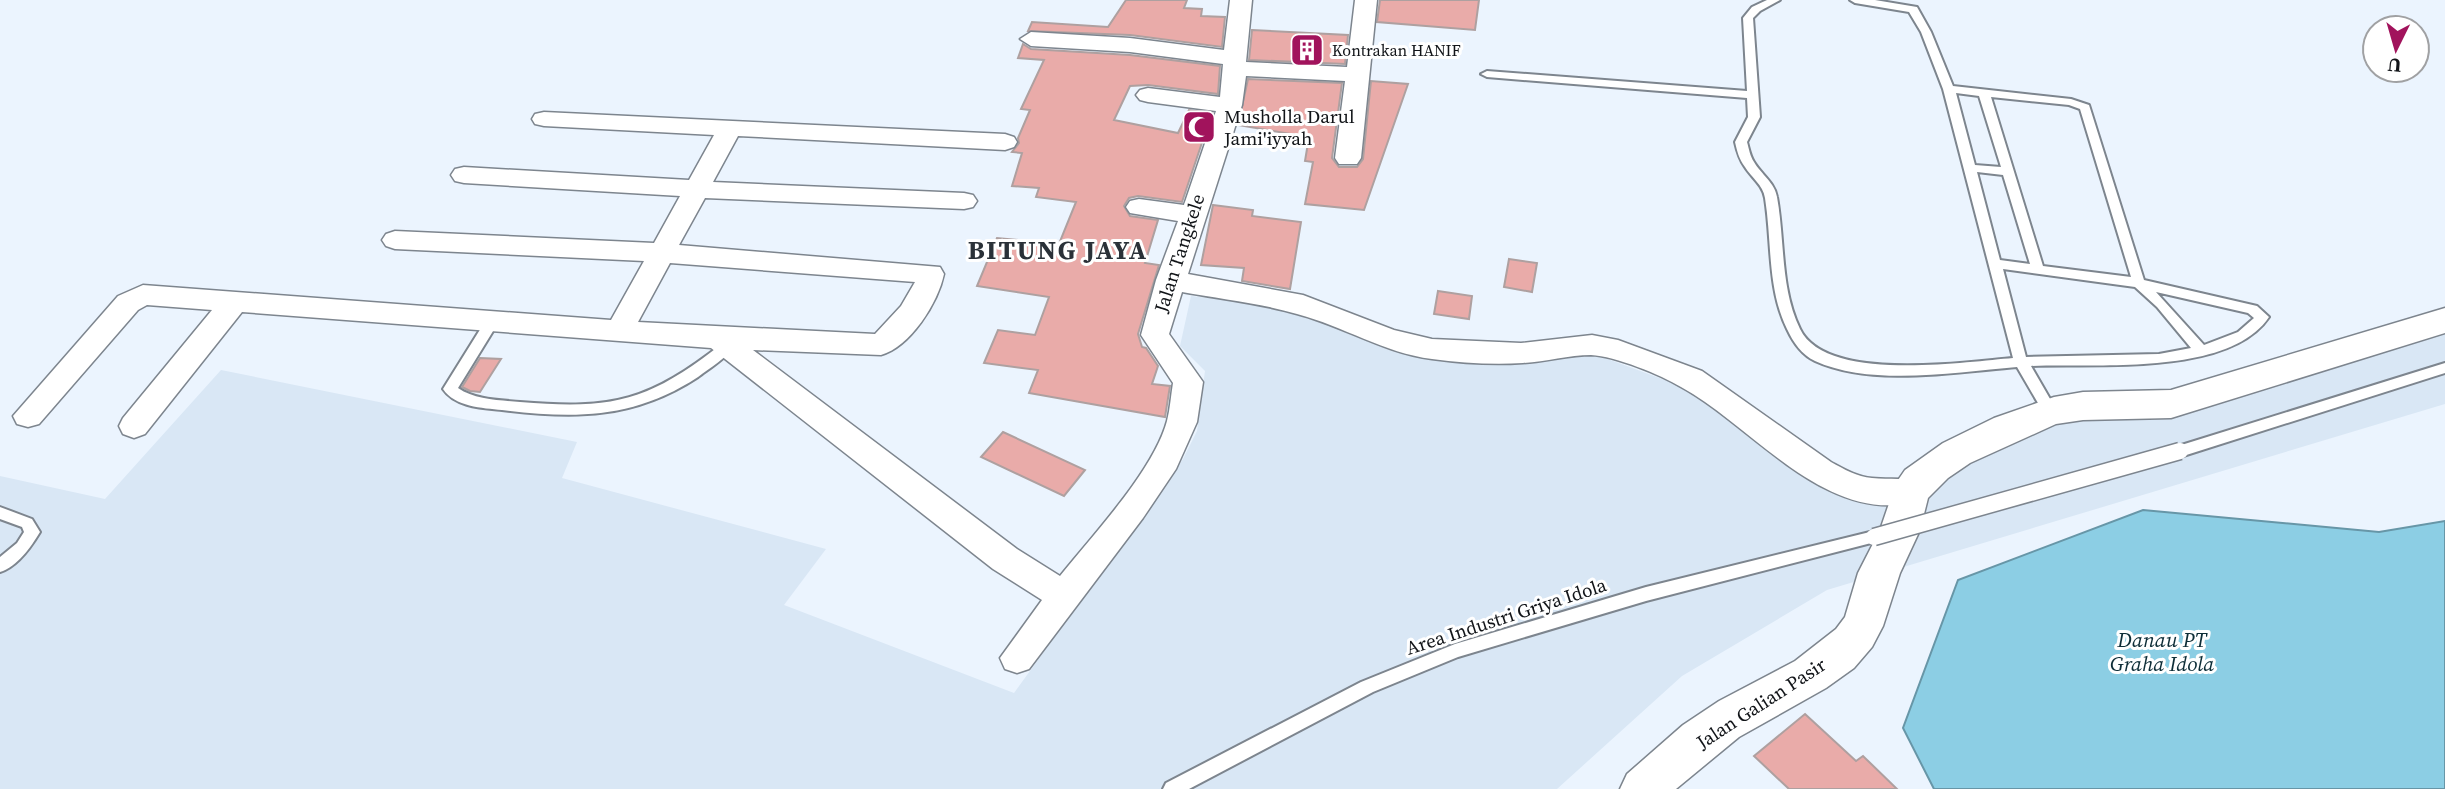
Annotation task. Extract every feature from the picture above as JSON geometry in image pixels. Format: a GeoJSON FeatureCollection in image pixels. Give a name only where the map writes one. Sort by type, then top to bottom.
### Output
{"type":"FeatureCollection","features":[{"type":"Feature","properties":{"kind":"street","name":"Jalan Tangkele"},"geometry":{"type":"LineString","coordinates":[[1017,658],[1132,509],[1176,442],[1188,382],[1155,335],[1170,280],[1230,105],[1235,23],[1241,0]]}},
{"type":"Feature","properties":{"kind":"street"},"geometry":{"type":"LineString","coordinates":[[1348,158],[1366,0]]}},
{"type":"Feature","properties":{"kind":"street"},"geometry":{"type":"LineString","coordinates":[[1031,39],[1356,75]]}},
{"type":"Feature","properties":{"kind":"street"},"geometry":{"type":"LineString","coordinates":[[1148,95],[1230,105]]}},
{"type":"Feature","properties":{"kind":"street"},"geometry":{"type":"LineString","coordinates":[[544,119],[1005,142]]}},
{"type":"Feature","properties":{"kind":"street"},"geometry":{"type":"LineString","coordinates":[[619,331],[700,188],[729,130]]}},
{"type":"Feature","properties":{"kind":"street"},"geometry":{"type":"LineString","coordinates":[[464,175],[964,201]]}},
{"type":"Feature","properties":{"kind":"street"},"geometry":{"type":"LineString","coordinates":[[1139,208],[1192,215]]}},
{"type":"Feature","properties":{"kind":"street"},"geometry":{"type":"LineString","coordinates":[[28,416],[134,298],[161,295],[619,331],[723,342],[881,345],[890,339],[911,312],[930,282],[930,274],[664,253],[395,240]]}},
{"type":"Feature","properties":{"kind":"street"},"geometry":{"type":"LineString","coordinates":[[1170,280],[1303,305],[1388,339],[1432,349],[1521,354],[1592,345],[1628,353],[1692,379],[1820,471],[1845,484],[1872,491],[1910,491],[1944,462],[1976,441],[2050,411],[2069,407],[2152,407],[2171,404],[2445,320]]}},
{"type":"Feature","properties":{"kind":"street"},"geometry":{"type":"LineString","coordinates":[[134,426],[235,302]]}},
{"type":"Feature","properties":{"kind":"street"},"geometry":{"type":"LineString","coordinates":[[723,342],[1005,559],[1064,596]]}},
{"type":"Feature","properties":{"kind":"street","name":"Jalan Galian Pasir"},"geometry":{"type":"LineString","coordinates":[[1643,789],[1733,716],[1783,692],[1817,670],[1852,641],[1867,616],[1878,574],[1899,533],[1910,491]]}},
{"type":"Feature","properties":{"kind":"lane"},"geometry":{"type":"LineString","coordinates":[[1775,0],[1756,9],[1748,18],[1755,117],[1741,142],[1750,170],[1765,183],[1771,194],[1790,323],[1802,345],[1813,356],[1831,363],[1891,369],[2021,362],[2159,359],[2201,350],[2245,335],[2255,328],[2262,317],[2260,313],[2139,283],[1998,264]]}},
{"type":"Feature","properties":{"kind":"lane"},"geometry":{"type":"LineString","coordinates":[[1854,0],[1913,9],[1926,32],[1949,89],[1998,264],[2021,362],[2050,411]]}},
{"type":"Feature","properties":{"kind":"lane"},"geometry":{"type":"LineString","coordinates":[[1487,74],[1754,95]]}},
{"type":"Feature","properties":{"kind":"lane"},"geometry":{"type":"LineString","coordinates":[[1949,89],[2071,102],[2085,107],[2139,283],[2162,304],[2201,350]]}},
{"type":"Feature","properties":{"kind":"lane"},"geometry":{"type":"LineString","coordinates":[[1984,93],[2038,270]]}},
{"type":"Feature","properties":{"kind":"lane"},"geometry":{"type":"LineString","coordinates":[[1971,167],[2009,172]]}},
{"type":"Feature","properties":{"kind":"lane"},"geometry":{"type":"LineString","coordinates":[[491,323],[450,389],[455,396],[488,403],[564,412],[604,411],[633,405],[660,394],[723,342]]}},
{"type":"Feature","properties":{"kind":"lane","name":"Area Industri Griya Idola"},"geometry":{"type":"LineString","coordinates":[[1172,789],[1367,687],[1455,650],[1646,594],[1874,537],[2180,451],[2445,368]]}},
{"type":"Feature","properties":{"kind":"lane"},"geometry":{"type":"LineString","coordinates":[[0,513],[27,523],[32,533],[22,547],[0,566]]}},
{"type":"Feature","properties":{"kind":"shaded area"},"geometry":{"type":"Polygon","coordinates":[[[1191,296],[1245,302],[1329,322],[1391,351],[1465,360],[1586,351],[1673,383],[1726,413],[1761,446],[1817,484],[1866,504],[1939,487],[1979,455],[2060,421],[2126,416],[2153,420],[2445,331],[2445,404],[1827,590],[1682,676],[1557,789],[0,789],[0,476],[105,499],[221,370],[577,442],[562,478],[826,549],[784,605],[1014,693],[1183,459],[1197,431],[1205,371],[1180,346],[1191,296]]]}},
{"type":"Feature","properties":{"kind":"water","name":"Danau PT Graha Idola"},"geometry":{"type":"Polygon","coordinates":[[[2143,510],[2379,532],[2445,521],[2445,789],[1934,789],[1903,728],[1958,580],[2143,510]]]}},
{"type":"Feature","properties":{"kind":"building"},"geometry":{"type":"Polygon","coordinates":[[[1126,0],[1187,0],[1184,8],[1202,9],[1201,16],[1225,17],[1222,47],[1130,35],[1028,31],[1032,22],[1108,27],[1126,0]]]}},
{"type":"Feature","properties":{"kind":"building"},"geometry":{"type":"Polygon","coordinates":[[[1380,0],[1479,0],[1475,30],[1377,22],[1380,0]]]}},
{"type":"Feature","properties":{"kind":"building"},"geometry":{"type":"Polygon","coordinates":[[[1252,30],[1348,35],[1345,64],[1249,60],[1252,30]]]}},
{"type":"Feature","properties":{"kind":"building"},"geometry":{"type":"Polygon","coordinates":[[[1023,44],[1031,49],[1130,55],[1220,66],[1218,94],[1148,85],[1130,86],[1114,120],[1178,133],[1189,110],[1212,113],[1182,202],[1138,196],[1129,198],[1124,206],[1130,216],[1158,220],[1145,263],[1159,265],[1138,334],[1142,347],[1146,348],[1158,366],[1152,384],[1170,386],[1165,417],[1029,393],[1038,370],[984,363],[998,330],[1035,335],[1049,297],[977,286],[997,238],[1059,244],[1076,202],[1036,197],[1039,188],[1012,186],[1022,153],[1012,152],[1019,143],[1018,138],[1030,110],[1021,109],[1044,60],[1018,58],[1023,44]]]}},
{"type":"Feature","properties":{"kind":"building"},"geometry":{"type":"Polygon","coordinates":[[[1248,79],[1342,83],[1332,158],[1339,167],[1357,167],[1363,159],[1371,81],[1408,84],[1364,210],[1305,204],[1313,162],[1305,161],[1309,137],[1238,125],[1248,79]]]}},
{"type":"Feature","properties":{"kind":"building"},"geometry":{"type":"Polygon","coordinates":[[[1213,205],[1253,210],[1252,216],[1301,222],[1290,289],[1242,281],[1244,268],[1201,265],[1213,205]]]}},
{"type":"Feature","properties":{"kind":"building"},"geometry":{"type":"Polygon","coordinates":[[[1509,259],[1537,263],[1532,292],[1504,287],[1509,259]]]}},
{"type":"Feature","properties":{"kind":"building"},"geometry":{"type":"Polygon","coordinates":[[[1438,291],[1472,296],[1469,319],[1434,314],[1438,291]]]}},
{"type":"Feature","properties":{"kind":"building"},"geometry":{"type":"Polygon","coordinates":[[[480,358],[501,359],[480,392],[470,391],[462,387],[480,358]]]}},
{"type":"Feature","properties":{"kind":"building"},"geometry":{"type":"Polygon","coordinates":[[[1003,432],[1085,470],[1064,496],[981,457],[1003,432]]]}},
{"type":"Feature","properties":{"kind":"building"},"geometry":{"type":"Polygon","coordinates":[[[1805,714],[1856,761],[1863,756],[1897,789],[1789,789],[1754,756],[1805,714]]]}},
{"type":"Feature","properties":{"kind":"place","name":"Kontrakan HANIF"},"geometry":{"type":"Point","coordinates":[1307,50]}},
{"type":"Feature","properties":{"kind":"place","name":"Musholla Darul Jami'iyyah"},"geometry":{"type":"Point","coordinates":[1199,127]}},
{"type":"Feature","properties":{"kind":"district","name":"BITUNG JAYA"},"geometry":{"type":"Point","coordinates":[1058,250]}}]}
